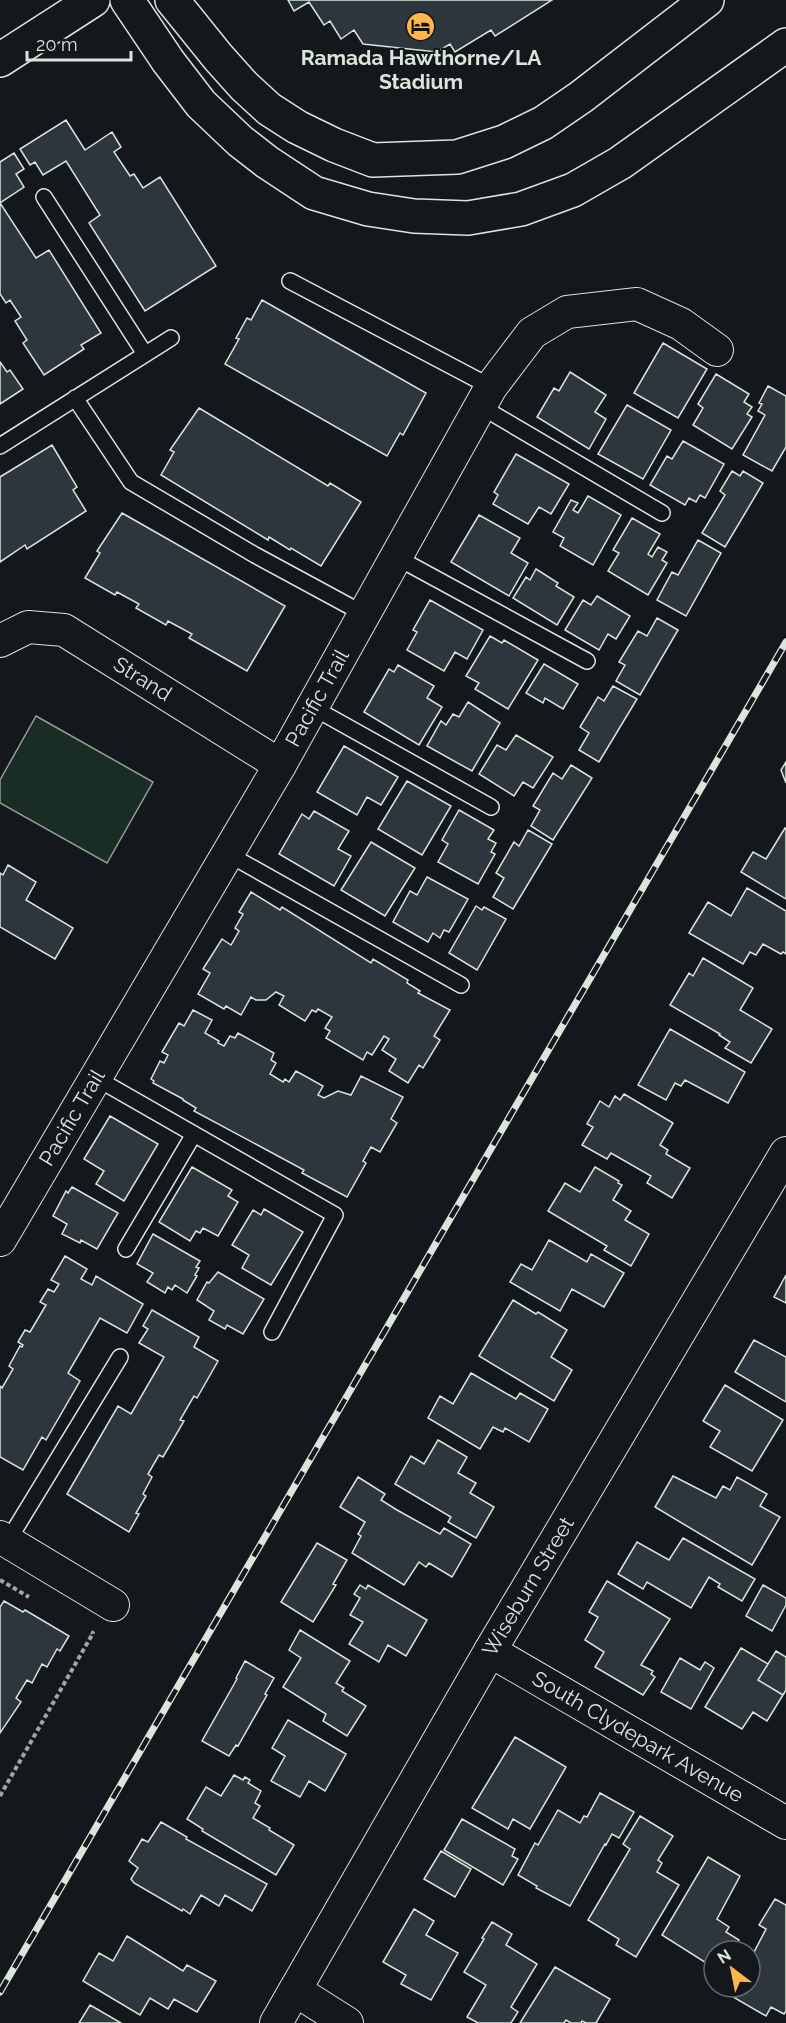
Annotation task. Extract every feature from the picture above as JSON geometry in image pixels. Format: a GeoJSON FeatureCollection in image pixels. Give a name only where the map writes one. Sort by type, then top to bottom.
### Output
{"type":"FeatureCollection","features":[{"type":"Feature","properties":{"kind":"main road"},"geometry":{"type":"LineString","coordinates":[[0,60],[93,0]]}},
{"type":"Feature","properties":{"kind":"main road"},"geometry":{"type":"LineString","coordinates":[[127,0],[168,62],[201,104],[240,141],[267,162],[315,193],[368,209],[414,216],[468,218],[521,209],[573,190],[620,163],[786,45]]}},
{"type":"Feature","properties":{"kind":"main road"},"geometry":{"type":"LineString","coordinates":[[172,0],[218,57],[269,109],[297,127],[373,160],[403,160],[457,156],[504,142],[543,123],[581,97],[707,0]]}},
{"type":"Feature","properties":{"kind":"street","name":"Pacific Trail"},"geometry":{"type":"LineString","coordinates":[[0,1240],[280,765],[485,396],[532,333],[567,312],[637,304],[681,324],[717,350]]}},
{"type":"Feature","properties":{"kind":"street","name":"Strand"},"geometry":{"type":"LineString","coordinates":[[0,641],[28,627],[64,630],[280,765]]}},
{"type":"Feature","properties":{"kind":"street","name":"Wiseburn Street"},"geometry":{"type":"LineString","coordinates":[[276,2023],[490,1651],[786,1153]]}},
{"type":"Feature","properties":{"kind":"street"},"geometry":{"type":"LineString","coordinates":[[2,1544],[113,1605]]}},
{"type":"Feature","properties":{"kind":"street","name":"South Clydepark Avenue"},"geometry":{"type":"LineString","coordinates":[[490,1651],[786,1823]]}},
{"type":"Feature","properties":{"kind":"street"},"geometry":{"type":"LineString","coordinates":[[295,1990],[347,2023]]}},
{"type":"Feature","properties":{"kind":"lane"},"geometry":{"type":"LineString","coordinates":[[44,197],[145,354]]}},
{"type":"Feature","properties":{"kind":"lane"},"geometry":{"type":"LineString","coordinates":[[290,281],[485,396],[663,513]]}},
{"type":"Feature","properties":{"kind":"lane"},"geometry":{"type":"LineString","coordinates":[[0,446],[171,338]]}},
{"type":"Feature","properties":{"kind":"lane"},"geometry":{"type":"LineString","coordinates":[[75,398],[131,482],[255,555],[364,614]]}},
{"type":"Feature","properties":{"kind":"lane"},"geometry":{"type":"LineString","coordinates":[[396,557],[587,661]]}},
{"type":"Feature","properties":{"kind":"lane"},"geometry":{"type":"LineString","coordinates":[[312,707],[491,807]]}},
{"type":"Feature","properties":{"kind":"lane"},"geometry":{"type":"LineString","coordinates":[[228,854],[461,985]]}},
{"type":"Feature","properties":{"kind":"lane"},"geometry":{"type":"LineString","coordinates":[[96,1078],[335,1215],[272,1332]]}},
{"type":"Feature","properties":{"kind":"lane"},"geometry":{"type":"LineString","coordinates":[[126,1249],[194,1134]]}},
{"type":"Feature","properties":{"kind":"lane"},"geometry":{"type":"LineString","coordinates":[[2,1544],[120,1357]]}},
{"type":"Feature","properties":{"kind":"path"},"geometry":{"type":"LineString","coordinates":[[0,1580],[31,1598]]}},
{"type":"Feature","properties":{"kind":"path"},"geometry":{"type":"LineString","coordinates":[[0,1796],[93,1633],[83,1627]]}},
{"type":"Feature","properties":{"kind":"green space"},"geometry":{"type":"Polygon","coordinates":[[[36,716],[153,782],[107,863],[0,803],[0,780],[36,716]]]}},
{"type":"Feature","properties":{"kind":"building","name":"Ramada Hawthorne/LA Stadium"},"geometry":{"type":"Polygon","coordinates":[[[288,0],[552,0],[495,36],[491,30],[455,52],[450,44],[437,52],[363,44],[354,30],[341,39],[330,21],[324,25],[309,2],[294,11],[288,0]]]}},
{"type":"Feature","properties":{"kind":"building"},"geometry":{"type":"Polygon","coordinates":[[[66,120],[85,150],[112,132],[121,147],[114,152],[130,176],[134,174],[143,188],[160,177],[216,266],[145,311],[89,223],[100,215],[66,161],[43,175],[35,162],[30,165],[20,149],[66,120]]]}},
{"type":"Feature","properties":{"kind":"building"},"geometry":{"type":"Polygon","coordinates":[[[14,153],[24,169],[16,174],[24,187],[0,203],[0,162],[14,153]]]}},
{"type":"Feature","properties":{"kind":"building"},"geometry":{"type":"Polygon","coordinates":[[[0,203],[36,258],[49,250],[101,333],[81,345],[84,349],[44,375],[23,343],[27,340],[15,321],[21,317],[10,300],[6,303],[0,294],[0,203]]]}},
{"type":"Feature","properties":{"kind":"building"},"geometry":{"type":"Polygon","coordinates":[[[262,300],[426,393],[403,435],[400,433],[387,456],[225,364],[239,339],[236,338],[247,318],[251,320],[262,300]]]}},
{"type":"Feature","properties":{"kind":"building"},"geometry":{"type":"Polygon","coordinates":[[[663,343],[707,369],[678,418],[634,393],[663,343]]]}},
{"type":"Feature","properties":{"kind":"building"},"geometry":{"type":"Polygon","coordinates":[[[0,362],[7,372],[10,370],[23,389],[0,404],[0,362]]]}},
{"type":"Feature","properties":{"kind":"building"},"geometry":{"type":"Polygon","coordinates":[[[570,372],[606,395],[595,412],[606,419],[589,449],[537,417],[554,388],[559,391],[570,372]]]}},
{"type":"Feature","properties":{"kind":"building"},"geometry":{"type":"Polygon","coordinates":[[[716,374],[749,394],[744,402],[752,407],[747,414],[752,417],[732,449],[693,425],[703,408],[698,404],[716,374]]]}},
{"type":"Feature","properties":{"kind":"building"},"geometry":{"type":"Polygon","coordinates":[[[768,386],[786,396],[786,447],[772,471],[743,455],[765,415],[758,411],[762,404],[759,403],[768,386]]]}},
{"type":"Feature","properties":{"kind":"building"},"geometry":{"type":"Polygon","coordinates":[[[627,405],[671,430],[643,479],[598,454],[627,405]]]}},
{"type":"Feature","properties":{"kind":"building"},"geometry":{"type":"Polygon","coordinates":[[[199,408],[328,486],[330,483],[361,502],[321,566],[269,537],[268,540],[161,475],[174,452],[170,450],[199,408]]]}},
{"type":"Feature","properties":{"kind":"building"},"geometry":{"type":"Polygon","coordinates":[[[683,441],[724,464],[705,498],[700,495],[696,502],[689,498],[685,505],[650,485],[667,456],[672,459],[683,441]]]}},
{"type":"Feature","properties":{"kind":"building"},"geometry":{"type":"Polygon","coordinates":[[[52,445],[77,487],[73,490],[86,511],[27,549],[25,545],[0,562],[0,477],[52,445]]]}},
{"type":"Feature","properties":{"kind":"building"},"geometry":{"type":"Polygon","coordinates":[[[516,454],[569,484],[551,514],[539,507],[528,524],[493,504],[498,495],[494,492],[516,454]]]}},
{"type":"Feature","properties":{"kind":"building"},"geometry":{"type":"Polygon","coordinates":[[[732,471],[740,476],[743,471],[763,483],[725,547],[702,533],[725,495],[720,491],[732,471]]]}},
{"type":"Feature","properties":{"kind":"building"},"geometry":{"type":"Polygon","coordinates":[[[588,496],[621,515],[593,565],[560,546],[564,538],[553,532],[571,500],[578,503],[573,510],[578,513],[588,496]]]}},
{"type":"Feature","properties":{"kind":"building"},"geometry":{"type":"Polygon","coordinates":[[[122,513],[285,606],[247,671],[189,638],[192,634],[168,621],[166,625],[136,608],[139,604],[117,592],[115,595],[85,578],[100,553],[97,551],[122,513]]]}},
{"type":"Feature","properties":{"kind":"building"},"geometry":{"type":"Polygon","coordinates":[[[479,515],[520,538],[511,553],[528,563],[509,596],[451,562],[479,515]]]}},
{"type":"Feature","properties":{"kind":"building"},"geometry":{"type":"Polygon","coordinates":[[[632,518],[660,534],[648,554],[652,557],[658,547],[667,552],[662,560],[667,563],[648,595],[608,571],[619,553],[613,550],[632,518]]]}},
{"type":"Feature","properties":{"kind":"building"},"geometry":{"type":"Polygon","coordinates":[[[698,540],[721,553],[686,616],[657,600],[672,572],[678,575],[698,540]]]}},
{"type":"Feature","properties":{"kind":"building"},"geometry":{"type":"Polygon","coordinates":[[[536,569],[558,583],[556,586],[574,597],[557,625],[513,598],[526,577],[530,580],[536,569]]]}},
{"type":"Feature","properties":{"kind":"building"},"geometry":{"type":"Polygon","coordinates":[[[597,596],[630,616],[616,639],[608,634],[599,650],[565,630],[583,600],[591,605],[597,596]]]}},
{"type":"Feature","properties":{"kind":"building"},"geometry":{"type":"Polygon","coordinates":[[[430,600],[483,630],[467,659],[455,652],[444,671],[407,650],[417,632],[413,630],[430,600]]]}},
{"type":"Feature","properties":{"kind":"building"},"geometry":{"type":"Polygon","coordinates":[[[657,618],[678,630],[640,695],[616,681],[625,665],[619,662],[638,631],[647,636],[657,618]]]}},
{"type":"Feature","properties":{"kind":"building"},"geometry":{"type":"Polygon","coordinates":[[[490,636],[502,643],[504,640],[538,660],[508,709],[475,689],[479,683],[466,676],[490,636]]]}},
{"type":"Feature","properties":{"kind":"building"},"geometry":{"type":"Polygon","coordinates":[[[544,664],[578,684],[563,709],[545,698],[543,703],[526,693],[544,664]]]}},
{"type":"Feature","properties":{"kind":"building"},"geometry":{"type":"Polygon","coordinates":[[[398,665],[434,686],[427,698],[442,707],[419,745],[364,712],[389,669],[394,672],[398,665]]]}},
{"type":"Feature","properties":{"kind":"building"},"geometry":{"type":"Polygon","coordinates":[[[613,686],[637,699],[599,762],[579,750],[589,733],[580,727],[598,697],[604,701],[613,686]]]}},
{"type":"Feature","properties":{"kind":"building"},"geometry":{"type":"Polygon","coordinates":[[[468,702],[500,723],[472,771],[427,746],[441,721],[446,725],[453,714],[459,717],[468,702]]]}},
{"type":"Feature","properties":{"kind":"building"},"geometry":{"type":"Polygon","coordinates":[[[516,735],[553,757],[533,788],[523,782],[514,796],[479,774],[497,745],[506,750],[516,735]]]}},
{"type":"Feature","properties":{"kind":"building"},"geometry":{"type":"Polygon","coordinates":[[[344,746],[398,777],[381,805],[367,797],[357,815],[317,792],[344,746]]]}},
{"type":"Feature","properties":{"kind":"building"},"geometry":{"type":"Polygon","coordinates":[[[786,762],[786,783],[781,770],[786,762]]]}},
{"type":"Feature","properties":{"kind":"building"},"geometry":{"type":"Polygon","coordinates":[[[571,765],[592,778],[553,840],[531,826],[540,810],[533,806],[553,773],[562,779],[571,765]]]}},
{"type":"Feature","properties":{"kind":"building"},"geometry":{"type":"Polygon","coordinates":[[[407,781],[451,806],[422,855],[378,829],[407,781]]]}},
{"type":"Feature","properties":{"kind":"building"},"geometry":{"type":"Polygon","coordinates":[[[459,810],[494,830],[488,839],[496,843],[491,852],[495,854],[478,884],[438,862],[448,844],[442,840],[459,810]]]}},
{"type":"Feature","properties":{"kind":"building"},"geometry":{"type":"Polygon","coordinates":[[[314,811],[349,831],[338,849],[351,856],[334,886],[279,854],[302,814],[309,819],[314,811]]]}},
{"type":"Feature","properties":{"kind":"building"},"geometry":{"type":"Polygon","coordinates":[[[785,828],[786,899],[741,872],[753,852],[766,859],[785,828]]]}},
{"type":"Feature","properties":{"kind":"building"},"geometry":{"type":"Polygon","coordinates":[[[528,830],[552,844],[513,909],[493,897],[504,878],[496,873],[514,842],[519,846],[528,830]]]}},
{"type":"Feature","properties":{"kind":"building"},"geometry":{"type":"Polygon","coordinates":[[[371,842],[415,868],[385,916],[341,890],[371,842]]]}},
{"type":"Feature","properties":{"kind":"building"},"geometry":{"type":"Polygon","coordinates":[[[8,865],[36,882],[26,900],[73,928],[55,959],[0,927],[0,873],[3,875],[8,865]]]}},
{"type":"Feature","properties":{"kind":"building"},"geometry":{"type":"Polygon","coordinates":[[[427,877],[468,899],[449,932],[444,930],[440,938],[433,933],[428,942],[393,922],[410,891],[417,895],[427,877]]]}},
{"type":"Feature","properties":{"kind":"building"},"geometry":{"type":"Polygon","coordinates":[[[747,888],[786,911],[786,954],[783,952],[781,954],[763,944],[756,955],[750,952],[743,964],[689,933],[708,902],[731,916],[747,888]]]}},
{"type":"Feature","properties":{"kind":"building"},"geometry":{"type":"Polygon","coordinates":[[[251,892],[280,910],[282,907],[371,963],[373,959],[408,980],[407,983],[420,991],[418,993],[450,1010],[434,1036],[440,1040],[423,1068],[419,1065],[408,1083],[389,1071],[396,1059],[382,1050],[389,1039],[384,1036],[372,1055],[367,1052],[363,1060],[326,1038],[330,1031],[325,1028],[332,1017],[318,1009],[316,1012],[312,1010],[305,1021],[279,1005],[284,996],[276,992],[266,1000],[256,1000],[251,997],[241,1015],[226,1006],[224,1009],[198,994],[210,973],[203,969],[222,939],[231,945],[239,931],[235,928],[243,914],[239,912],[251,892]]]}},
{"type":"Feature","properties":{"kind":"building"},"geometry":{"type":"Polygon","coordinates":[[[476,906],[482,910],[484,907],[506,919],[477,970],[449,953],[476,906]]]}},
{"type":"Feature","properties":{"kind":"building"},"geometry":{"type":"Polygon","coordinates":[[[703,958],[753,988],[740,1010],[772,1029],[751,1063],[725,1048],[730,1042],[720,1034],[670,1005],[689,973],[693,976],[703,958]]]}},
{"type":"Feature","properties":{"kind":"building"},"geometry":{"type":"Polygon","coordinates":[[[193,1010],[212,1020],[205,1033],[219,1041],[218,1043],[224,1046],[230,1036],[235,1038],[238,1033],[274,1053],[271,1060],[276,1063],[270,1074],[283,1082],[285,1079],[289,1082],[296,1071],[323,1086],[318,1095],[324,1098],[338,1091],[351,1095],[361,1076],[403,1097],[391,1119],[397,1123],[380,1152],[371,1147],[363,1161],[366,1163],[347,1197],[302,1173],[304,1170],[194,1111],[196,1108],[183,1099],[153,1083],[151,1079],[160,1061],[164,1063],[168,1055],[162,1052],[179,1023],[184,1026],[193,1010]]]}},
{"type":"Feature","properties":{"kind":"building"},"geometry":{"type":"Polygon","coordinates":[[[670,1029],[745,1072],[728,1103],[685,1080],[681,1086],[675,1083],[666,1100],[638,1085],[670,1029]]]}},
{"type":"Feature","properties":{"kind":"building"},"geometry":{"type":"Polygon","coordinates":[[[624,1094],[673,1123],[660,1145],[668,1150],[666,1154],[690,1168],[672,1198],[647,1183],[651,1176],[611,1153],[607,1159],[582,1145],[593,1127],[587,1124],[600,1101],[609,1107],[615,1096],[620,1100],[624,1094]]]}},
{"type":"Feature","properties":{"kind":"building"},"geometry":{"type":"Polygon","coordinates":[[[110,1116],[158,1144],[124,1201],[96,1184],[104,1171],[84,1159],[110,1116]]]}},
{"type":"Feature","properties":{"kind":"building"},"geometry":{"type":"Polygon","coordinates":[[[192,1167],[232,1190],[228,1196],[238,1202],[218,1236],[203,1228],[200,1233],[196,1231],[190,1241],[159,1222],[192,1167]]]}},
{"type":"Feature","properties":{"kind":"building"},"geometry":{"type":"Polygon","coordinates":[[[595,1167],[622,1185],[613,1200],[631,1211],[625,1220],[649,1234],[631,1266],[604,1250],[607,1246],[548,1211],[565,1183],[580,1192],[595,1167]]]}},
{"type":"Feature","properties":{"kind":"building"},"geometry":{"type":"Polygon","coordinates":[[[72,1187],[118,1213],[97,1249],[81,1240],[80,1243],[62,1234],[67,1224],[53,1216],[66,1191],[68,1193],[72,1187]]]}},
{"type":"Feature","properties":{"kind":"building"},"geometry":{"type":"Polygon","coordinates":[[[264,1209],[303,1232],[271,1285],[242,1268],[249,1255],[232,1245],[253,1210],[261,1215],[264,1209]]]}},
{"type":"Feature","properties":{"kind":"building"},"geometry":{"type":"Polygon","coordinates":[[[153,1234],[200,1261],[196,1267],[199,1268],[195,1275],[197,1276],[187,1293],[175,1285],[172,1290],[168,1287],[165,1293],[147,1282],[153,1273],[137,1264],[153,1234]]]}},
{"type":"Feature","properties":{"kind":"building"},"geometry":{"type":"Polygon","coordinates":[[[549,1240],[587,1262],[591,1254],[624,1273],[604,1307],[572,1289],[560,1311],[510,1282],[521,1264],[532,1270],[549,1240]]]}},
{"type":"Feature","properties":{"kind":"building"},"geometry":{"type":"Polygon","coordinates":[[[65,1256],[87,1269],[81,1279],[92,1285],[96,1276],[143,1304],[127,1333],[100,1318],[68,1373],[80,1381],[46,1440],[42,1437],[23,1470],[0,1457],[0,1386],[2,1388],[13,1369],[9,1366],[20,1346],[23,1345],[18,1342],[25,1330],[30,1332],[46,1305],[40,1302],[48,1289],[54,1292],[59,1284],[51,1280],[65,1256]]]}},
{"type":"Feature","properties":{"kind":"building"},"geometry":{"type":"Polygon","coordinates":[[[218,1272],[264,1299],[243,1334],[227,1325],[225,1329],[209,1320],[214,1311],[197,1300],[207,1282],[209,1283],[218,1272]]]}},
{"type":"Feature","properties":{"kind":"building"},"geometry":{"type":"Polygon","coordinates":[[[786,1275],[786,1303],[774,1297],[786,1275]]]}},
{"type":"Feature","properties":{"kind":"building"},"geometry":{"type":"Polygon","coordinates":[[[513,1300],[567,1330],[551,1357],[572,1370],[554,1401],[479,1356],[513,1300]]]}},
{"type":"Feature","properties":{"kind":"building"},"geometry":{"type":"Polygon","coordinates":[[[152,1310],[199,1337],[194,1347],[218,1361],[197,1398],[194,1396],[180,1420],[184,1421],[163,1457],[159,1455],[148,1474],[152,1477],[143,1494],[146,1496],[129,1532],[67,1494],[118,1406],[131,1414],[164,1357],[139,1343],[148,1329],[143,1326],[152,1310]]]}},
{"type":"Feature","properties":{"kind":"building"},"geometry":{"type":"Polygon","coordinates":[[[754,1340],[786,1357],[786,1402],[735,1372],[754,1340]]]}},
{"type":"Feature","properties":{"kind":"building"},"geometry":{"type":"Polygon","coordinates":[[[471,1373],[516,1399],[520,1393],[548,1409],[529,1442],[505,1428],[503,1432],[493,1427],[480,1449],[428,1418],[440,1396],[453,1404],[471,1373]]]}},
{"type":"Feature","properties":{"kind":"building"},"geometry":{"type":"Polygon","coordinates":[[[725,1385],[783,1420],[752,1471],[710,1447],[720,1431],[703,1421],[725,1385]]]}},
{"type":"Feature","properties":{"kind":"building"},"geometry":{"type":"Polygon","coordinates":[[[438,1440],[467,1457],[458,1473],[476,1483],[470,1493],[494,1507],[476,1538],[448,1522],[451,1517],[395,1484],[411,1456],[424,1464],[438,1440]]]}},
{"type":"Feature","properties":{"kind":"building"},"geometry":{"type":"Polygon","coordinates":[[[673,1476],[716,1498],[723,1486],[730,1490],[737,1477],[767,1494],[760,1506],[780,1517],[752,1565],[655,1507],[673,1476]]]}},
{"type":"Feature","properties":{"kind":"building"},"geometry":{"type":"Polygon","coordinates":[[[358,1477],[385,1494],[381,1500],[397,1510],[440,1534],[444,1528],[471,1544],[452,1577],[429,1563],[426,1567],[419,1562],[404,1585],[352,1553],[361,1536],[358,1534],[365,1522],[340,1507],[358,1477]]]}},
{"type":"Feature","properties":{"kind":"building"},"geometry":{"type":"Polygon","coordinates":[[[683,1538],[755,1579],[742,1601],[718,1587],[720,1584],[709,1577],[691,1608],[647,1582],[643,1589],[618,1574],[637,1542],[669,1560],[683,1538]]]}},
{"type":"Feature","properties":{"kind":"building"},"geometry":{"type":"Polygon","coordinates":[[[317,1543],[347,1560],[333,1584],[336,1585],[313,1622],[281,1602],[317,1543]]]}},
{"type":"Feature","properties":{"kind":"building"},"geometry":{"type":"Polygon","coordinates":[[[607,1581],[670,1619],[641,1665],[653,1671],[651,1674],[655,1677],[643,1695],[595,1667],[604,1652],[585,1640],[598,1617],[589,1612],[607,1581]]]}},
{"type":"Feature","properties":{"kind":"building"},"geometry":{"type":"Polygon","coordinates":[[[360,1585],[366,1589],[368,1585],[427,1620],[406,1656],[388,1645],[379,1662],[349,1644],[363,1622],[350,1615],[360,1598],[354,1594],[360,1585]]]}},
{"type":"Feature","properties":{"kind":"building"},"geometry":{"type":"Polygon","coordinates":[[[763,1585],[786,1598],[786,1605],[772,1631],[746,1616],[763,1585]]]}},
{"type":"Feature","properties":{"kind":"building"},"geometry":{"type":"Polygon","coordinates":[[[4,1601],[23,1612],[25,1610],[69,1636],[60,1651],[57,1649],[47,1667],[42,1664],[32,1683],[27,1680],[16,1698],[21,1702],[0,1733],[0,1607],[4,1601]]]}},
{"type":"Feature","properties":{"kind":"building"},"geometry":{"type":"Polygon","coordinates":[[[300,1630],[350,1661],[336,1683],[344,1688],[342,1691],[366,1706],[347,1736],[323,1721],[326,1714],[283,1687],[301,1658],[289,1650],[300,1630]]]}},
{"type":"Feature","properties":{"kind":"building"},"geometry":{"type":"Polygon","coordinates":[[[741,1648],[768,1664],[758,1680],[783,1695],[767,1721],[753,1712],[742,1729],[705,1707],[741,1648]]]}},
{"type":"Feature","properties":{"kind":"building"},"geometry":{"type":"Polygon","coordinates":[[[776,1651],[786,1657],[786,1690],[783,1695],[758,1680],[776,1651]]]}},
{"type":"Feature","properties":{"kind":"building"},"geometry":{"type":"Polygon","coordinates":[[[680,1658],[700,1670],[705,1662],[714,1668],[691,1709],[661,1692],[680,1658]]]}},
{"type":"Feature","properties":{"kind":"building"},"geometry":{"type":"Polygon","coordinates":[[[245,1661],[274,1678],[238,1746],[236,1745],[229,1756],[202,1741],[245,1661]]]}},
{"type":"Feature","properties":{"kind":"building"},"geometry":{"type":"Polygon","coordinates":[[[288,1720],[346,1754],[325,1791],[309,1781],[300,1797],[271,1781],[285,1756],[272,1748],[288,1720]]]}},
{"type":"Feature","properties":{"kind":"building"},"geometry":{"type":"Polygon","coordinates":[[[515,1737],[566,1767],[530,1829],[513,1819],[508,1829],[472,1808],[515,1737]]]}},
{"type":"Feature","properties":{"kind":"building"},"geometry":{"type":"Polygon","coordinates":[[[234,1775],[243,1780],[245,1777],[250,1780],[248,1783],[261,1791],[255,1803],[260,1806],[253,1818],[294,1845],[276,1875],[202,1831],[203,1829],[187,1819],[206,1787],[221,1796],[234,1775]]]}},
{"type":"Feature","properties":{"kind":"building"},"geometry":{"type":"Polygon","coordinates":[[[600,1793],[634,1812],[619,1838],[612,1834],[605,1844],[570,1906],[536,1888],[537,1886],[518,1875],[535,1843],[538,1845],[558,1810],[580,1823],[584,1816],[587,1817],[600,1793]]]}},
{"type":"Feature","properties":{"kind":"building"},"geometry":{"type":"Polygon","coordinates":[[[640,1816],[673,1836],[658,1860],[662,1863],[657,1872],[679,1885],[636,1957],[616,1945],[619,1939],[588,1920],[630,1849],[623,1844],[640,1816]]]}},
{"type":"Feature","properties":{"kind":"building"},"geometry":{"type":"Polygon","coordinates":[[[462,1819],[515,1849],[512,1856],[518,1859],[503,1885],[444,1850],[462,1819]]]}},
{"type":"Feature","properties":{"kind":"building"},"geometry":{"type":"Polygon","coordinates":[[[161,1822],[187,1837],[186,1839],[267,1884],[252,1911],[225,1895],[219,1906],[201,1895],[190,1914],[134,1883],[131,1879],[138,1868],[129,1861],[142,1839],[148,1842],[161,1822]]]}},
{"type":"Feature","properties":{"kind":"building"},"geometry":{"type":"Polygon","coordinates":[[[441,1851],[471,1869],[455,1897],[424,1879],[441,1851]]]}},
{"type":"Feature","properties":{"kind":"building"},"geometry":{"type":"Polygon","coordinates":[[[708,1857],[740,1876],[717,1919],[729,1927],[726,1932],[737,1939],[702,1939],[702,1960],[662,1935],[708,1857]]]}},
{"type":"Feature","properties":{"kind":"building"},"geometry":{"type":"Polygon","coordinates":[[[775,1899],[786,1905],[786,2011],[784,2014],[771,2007],[766,2016],[737,1999],[762,1999],[761,1939],[766,1929],[759,1925],[775,1899]]]}},
{"type":"Feature","properties":{"kind":"building"},"geometry":{"type":"Polygon","coordinates":[[[414,1909],[434,1921],[426,1935],[458,1953],[431,2000],[401,1984],[406,1975],[383,1962],[414,1909]]]}},
{"type":"Feature","properties":{"kind":"building"},"geometry":{"type":"Polygon","coordinates":[[[492,1922],[512,1934],[506,1945],[537,1964],[511,2007],[518,2012],[511,2023],[478,2023],[467,2017],[486,1985],[464,1972],[492,1922]]]}},
{"type":"Feature","properties":{"kind":"building"},"geometry":{"type":"Polygon","coordinates":[[[127,1936],[183,1971],[187,1965],[216,1981],[197,2012],[174,1999],[168,2009],[150,1998],[140,2015],[83,1981],[99,1953],[113,1961],[127,1936]]]}},
{"type":"Feature","properties":{"kind":"building"},"geometry":{"type":"Polygon","coordinates":[[[555,1967],[610,1999],[596,2023],[582,2021],[571,2023],[566,2020],[564,2023],[520,2023],[555,1967]]]}},
{"type":"Feature","properties":{"kind":"building"},"geometry":{"type":"Polygon","coordinates":[[[90,2005],[121,2023],[79,2023],[90,2005]]]}},
{"type":"Feature","properties":{"kind":"railway"},"geometry":{"type":"LineString","coordinates":[[0,1992],[786,642]]}},
{"type":"Feature","properties":{"kind":"place","name":"Ramada Hawthorne/LA Stadium"},"geometry":{"type":"Point","coordinates":[421,27]}}]}
